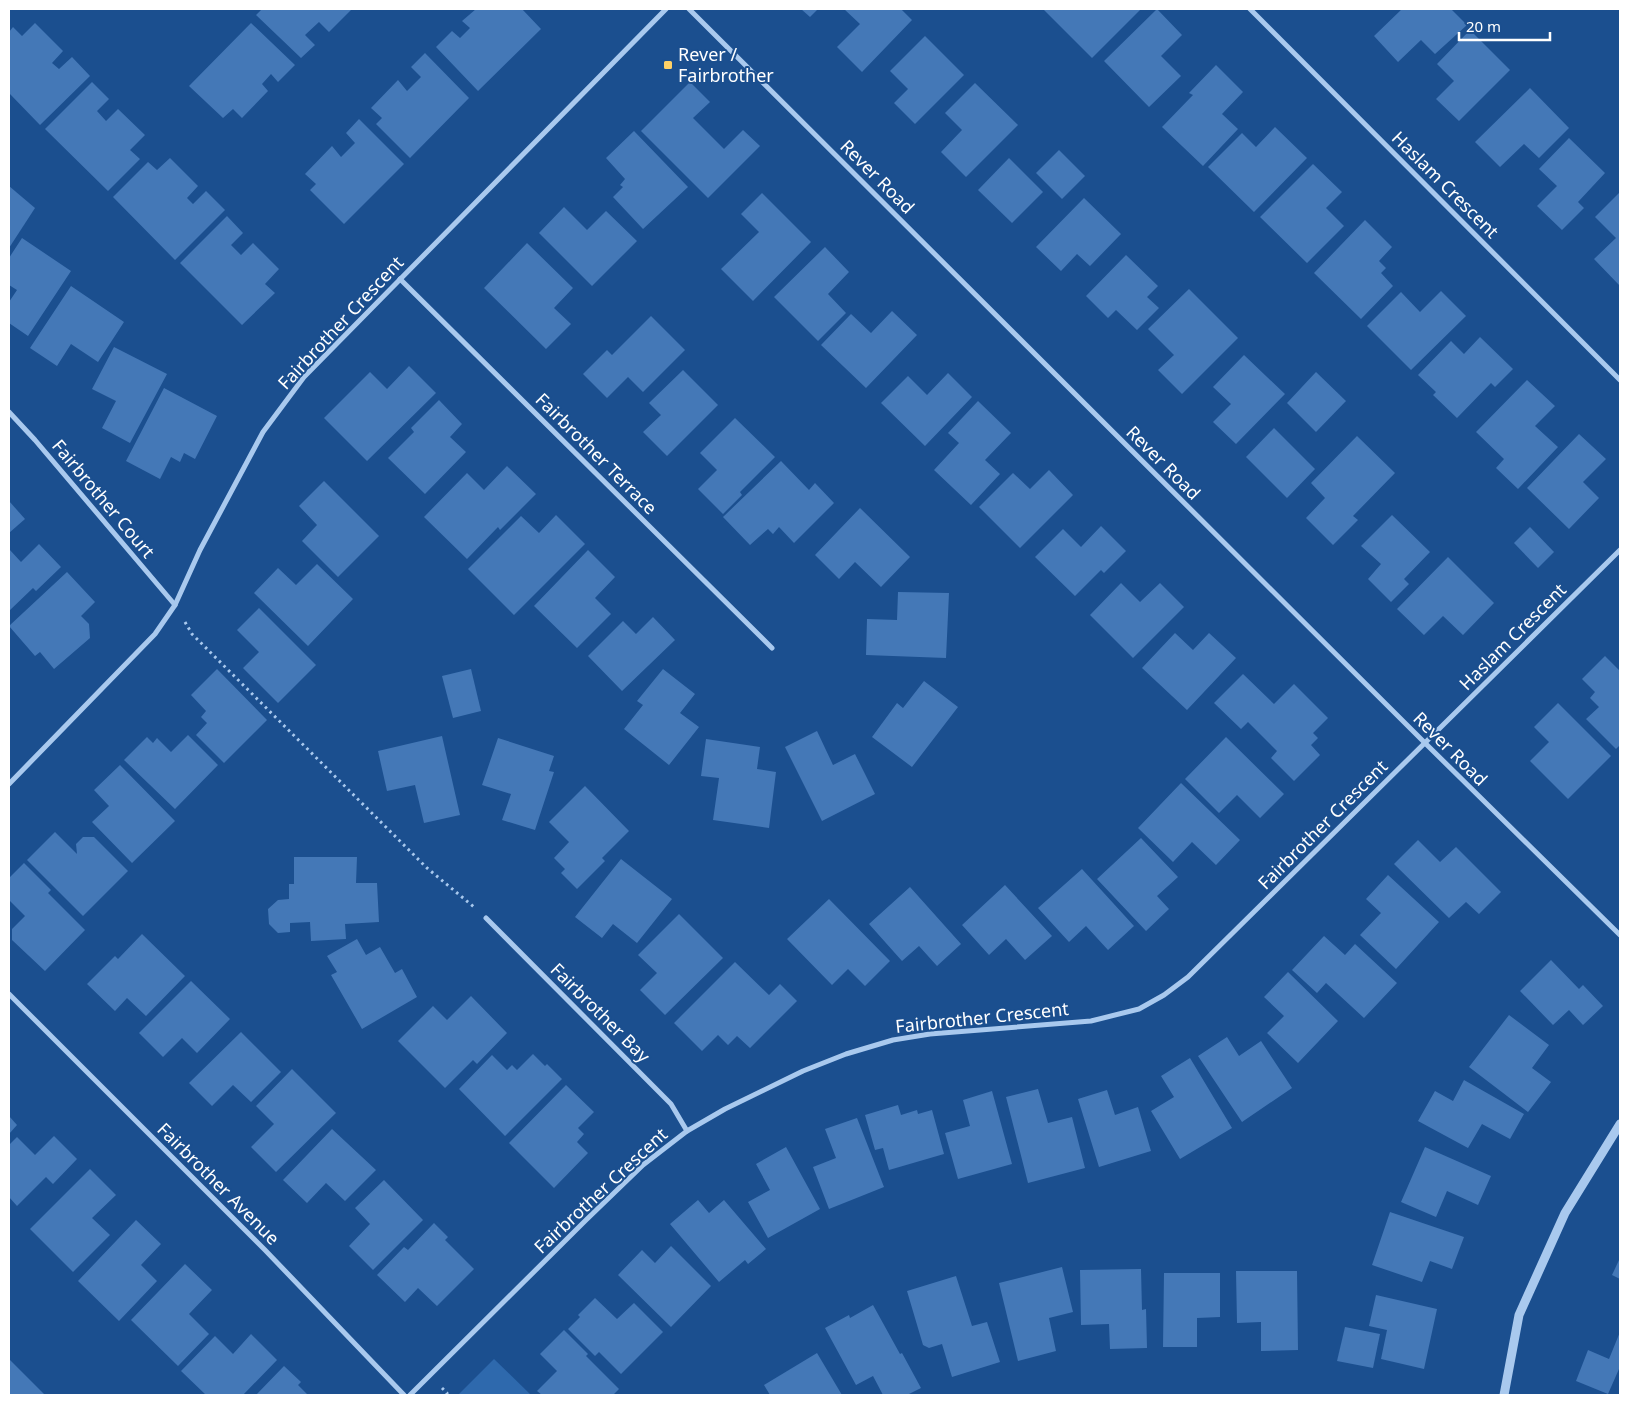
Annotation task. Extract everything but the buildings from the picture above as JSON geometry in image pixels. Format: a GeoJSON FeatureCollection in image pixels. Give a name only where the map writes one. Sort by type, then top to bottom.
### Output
{"type":"FeatureCollection","features":[{"type":"Feature","properties":{"kind":"street","name":"Fairbrother Crescent"},"geometry":{"type":"LineString","coordinates":[[9,784],[155,634],[175,605],[200,550],[263,432],[304,377],[666,9]]}},
{"type":"Feature","properties":{"kind":"street","name":"Rever Road"},"geometry":{"type":"LineString","coordinates":[[689,9],[1620,935]]}},
{"type":"Feature","properties":{"kind":"street","name":"Haslam Crescent"},"geometry":{"type":"LineString","coordinates":[[1250,9],[1620,380]]}},
{"type":"Feature","properties":{"kind":"street","name":"Fairbrother Terrace"},"geometry":{"type":"LineString","coordinates":[[400,279],[772,648]]}},
{"type":"Feature","properties":{"kind":"street","name":"Fairbrother Court"},"geometry":{"type":"LineString","coordinates":[[9,412],[175,605]]}},
{"type":"Feature","properties":{"kind":"street","name":"Haslam Crescent"},"geometry":{"type":"LineString","coordinates":[[1425,743],[1620,550]]}},
{"type":"Feature","properties":{"kind":"street","name":"Fairbrother Crescent"},"geometry":{"type":"LineString","coordinates":[[410,1395],[643,1165],[687,1132],[725,1109],[803,1071],[846,1054],[893,1040],[930,1034],[1091,1021],[1139,1009],[1164,996],[1188,977],[1425,743]]}},
{"type":"Feature","properties":{"kind":"street","name":"Fairbrother Bay"},"geometry":{"type":"LineString","coordinates":[[486,918],[671,1104],[687,1132]]}},
{"type":"Feature","properties":{"kind":"street","name":"Fairbrother Avenue"},"geometry":{"type":"LineString","coordinates":[[9,994],[258,1244],[404,1395]]}},
{"type":"Feature","properties":{"kind":"street"},"geometry":{"type":"LineString","coordinates":[[1504,1395],[1519,1315],[1565,1213],[1620,1124]]}},
{"type":"Feature","properties":{"kind":"path"},"geometry":{"type":"LineString","coordinates":[[190,629],[192,634],[432,872],[486,918]]}},
{"type":"Feature","properties":{"kind":"shaded area"},"geometry":{"type":"Polygon","coordinates":[[[494,1359],[531,1395],[458,1395],[494,1359]]]}},
{"type":"Feature","properties":{"kind":"place","name":"Rever / Fairbrother"},"geometry":{"type":"Point","coordinates":[668,65]}}]}
